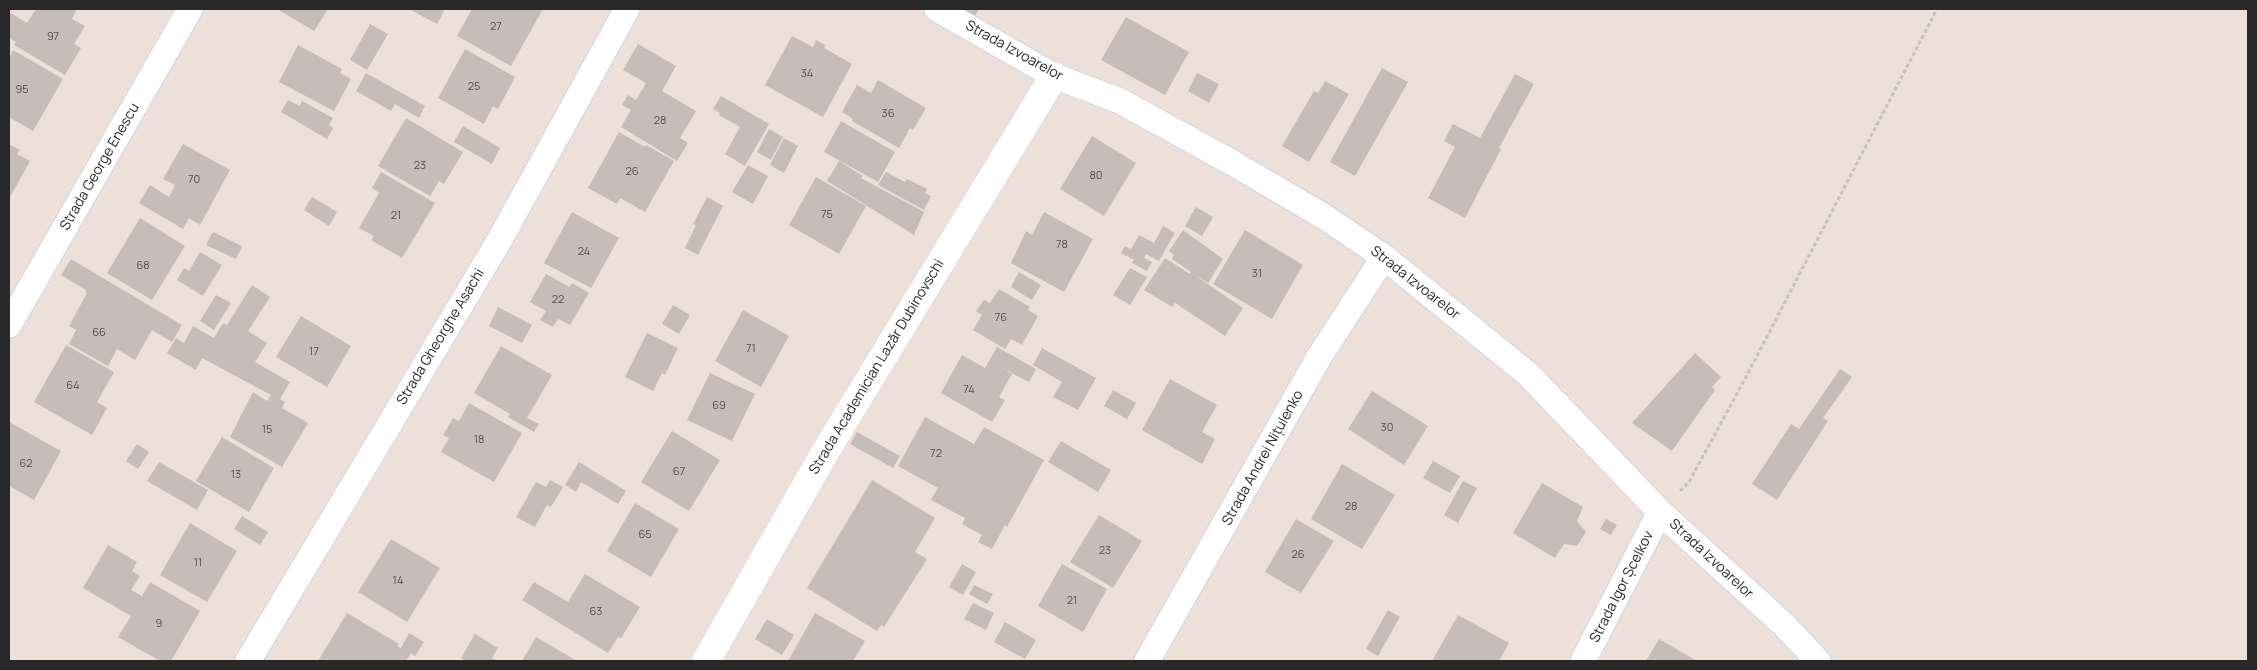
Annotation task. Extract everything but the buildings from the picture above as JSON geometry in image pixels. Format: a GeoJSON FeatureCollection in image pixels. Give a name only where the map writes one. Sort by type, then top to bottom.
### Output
{"type":"FeatureCollection","features":[{"type":"Feature","properties":{"kind":"street","name":"Strada George Enescu"},"geometry":{"type":"LineString","coordinates":[[9,325],[190,9]]}},
{"type":"Feature","properties":{"kind":"street","name":"Strada Gheorghe Asachi"},"geometry":{"type":"LineString","coordinates":[[248,661],[499,241],[627,9]]}},
{"type":"Feature","properties":{"kind":"street","name":"Strada Izvoarelor"},"geometry":{"type":"LineString","coordinates":[[937,9],[1054,76],[1120,100],[1323,216],[1384,257],[1529,375],[1660,512],[1784,625],[1818,661]]}},
{"type":"Feature","properties":{"kind":"street","name":"Strada Academician Lazăr Dubinovschi"},"geometry":{"type":"LineString","coordinates":[[706,661],[824,454],[1054,76]]}},
{"type":"Feature","properties":{"kind":"street","name":"Strada Andrei Nițulenko"},"geometry":{"type":"LineString","coordinates":[[1147,661],[1319,357],[1384,257]]}},
{"type":"Feature","properties":{"kind":"street","name":"Strada Igor Șсelkov"},"geometry":{"type":"LineString","coordinates":[[1583,661],[1660,512]]}},
{"type":"Feature","properties":{"kind":"path"},"geometry":{"type":"LineString","coordinates":[[1660,512],[1689,482],[1694,474],[1937,9]]}}]}
